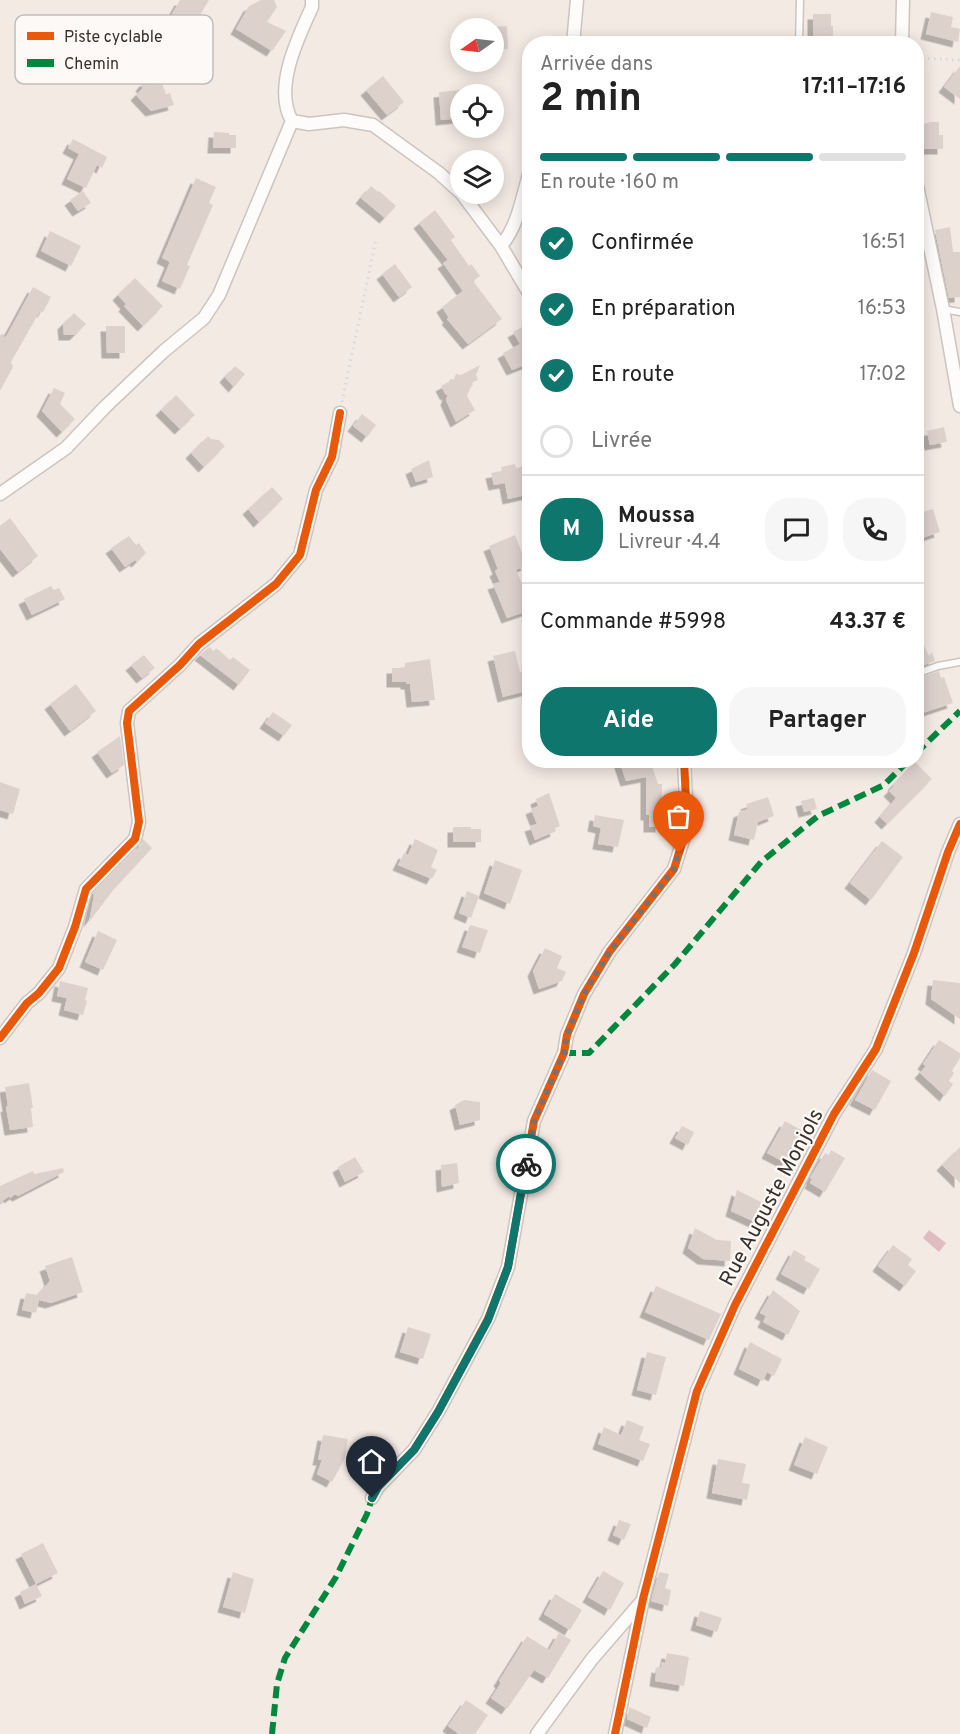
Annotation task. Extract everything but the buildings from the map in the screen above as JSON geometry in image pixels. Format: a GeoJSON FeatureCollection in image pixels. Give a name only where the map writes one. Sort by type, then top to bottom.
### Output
{"type":"FeatureCollection","features":[{"type":"Feature","properties":{"kind":"street"},"geometry":{"type":"LineString","coordinates":[[0,494],[66,448],[164,351],[204,318],[219,295],[292,121],[287,105],[287,67],[312,7],[312,0]]}},
{"type":"Feature","properties":{"kind":"street"},"geometry":{"type":"LineString","coordinates":[[574,36],[577,0]]}},
{"type":"Feature","properties":{"kind":"street"},"geometry":{"type":"LineString","coordinates":[[902,36],[903,0]]}},
{"type":"Feature","properties":{"kind":"street"},"geometry":{"type":"LineString","coordinates":[[292,121],[309,124],[344,120],[374,125],[450,183]]}},
{"type":"Feature","properties":{"kind":"street"},"geometry":{"type":"LineString","coordinates":[[501,246],[510,235],[522,201]]}},
{"type":"Feature","properties":{"kind":"street"},"geometry":{"type":"LineString","coordinates":[[469,204],[501,246],[522,281]]}},
{"type":"Feature","properties":{"kind":"street"},"geometry":{"type":"LineString","coordinates":[[924,219],[960,406]]}},
{"type":"Feature","properties":{"kind":"street"},"geometry":{"type":"LineString","coordinates":[[0,1038],[27,1003],[39,993],[59,968],[75,927],[86,889],[135,839],[139,822],[127,723],[129,711],[180,665],[199,644],[276,584],[300,555],[316,490],[332,457],[340,413]]}},
{"type":"Feature","properties":{"kind":"street"},"geometry":{"type":"LineString","coordinates":[[372,1498],[378,1487],[414,1450],[438,1412],[488,1320],[508,1267],[534,1121],[564,1053],[567,1035],[584,994],[610,951],[674,869],[684,837],[684,768]]}},
{"type":"Feature","properties":{"kind":"street","name":"Rue Auguste Monjols"},"geometry":{"type":"LineString","coordinates":[[537,1734],[592,1659],[643,1599],[697,1391],[735,1305],[824,1133],[876,1049],[914,953],[948,852],[960,824]]}},
{"type":"Feature","properties":{"kind":"street"},"geometry":{"type":"LineString","coordinates":[[615,1734],[643,1599]]}},
{"type":"Feature","properties":{"kind":"lane"},"geometry":{"type":"LineString","coordinates":[[799,36],[800,0]]}},
{"type":"Feature","properties":{"kind":"lane"},"geometry":{"type":"LineString","coordinates":[[943,309],[960,312]]}},
{"type":"Feature","properties":{"kind":"lane"},"geometry":{"type":"LineString","coordinates":[[924,671],[960,662]]}},
{"type":"Feature","properties":{"kind":"path"},"geometry":{"type":"LineString","coordinates":[[924,58],[960,60]]}},
{"type":"Feature","properties":{"kind":"path"},"geometry":{"type":"LineString","coordinates":[[340,413],[376,239]]}},
{"type":"Feature","properties":{"kind":"shaded area"},"geometry":{"type":"Polygon","coordinates":[[[929,1230],[946,1243],[939,1252],[923,1238],[929,1230]]]}},
{"type":"Feature","properties":{"kind":"marked path"},"geometry":{"type":"LineString","coordinates":[[924,745],[960,711]]}},
{"type":"Feature","properties":{"kind":"marked path"},"geometry":{"type":"LineString","coordinates":[[564,1053],[589,1053],[675,964],[761,862],[818,816],[884,785],[901,768]]}},
{"type":"Feature","properties":{"kind":"marked path"},"geometry":{"type":"LineString","coordinates":[[272,1734],[277,1684],[285,1658],[336,1577],[367,1514],[372,1498]]}},
{"type":"Feature","properties":{"kind":"cycle path"},"geometry":{"type":"LineString","coordinates":[[0,1038],[27,1003],[39,993],[59,968],[75,927],[86,889],[135,839],[139,822],[127,723],[129,711],[180,665],[199,644],[276,584],[300,555],[316,490],[332,457],[340,413]]}},
{"type":"Feature","properties":{"kind":"cycle path"},"geometry":{"type":"LineString","coordinates":[[372,1498],[378,1487],[414,1450],[438,1412],[488,1319],[508,1267],[534,1121],[564,1053],[567,1035],[584,994],[610,951],[674,869],[684,837],[684,768]]}},
{"type":"Feature","properties":{"kind":"cycle path"},"geometry":{"type":"LineString","coordinates":[[615,1734],[643,1599],[697,1391],[735,1305],[834,1114],[876,1049],[914,953],[948,852],[960,824]]}},
{"type":"Feature","properties":{"kind":"way so far"},"geometry":{"type":"LineString","coordinates":[[526,1164],[534,1121],[564,1053],[567,1035],[584,994],[610,951],[674,869],[679,853]]}},
{"type":"Feature","properties":{"kind":"route"},"geometry":{"type":"LineString","coordinates":[[372,1498],[378,1487],[414,1450],[438,1412],[488,1320],[508,1267],[526,1164]]}}]}
